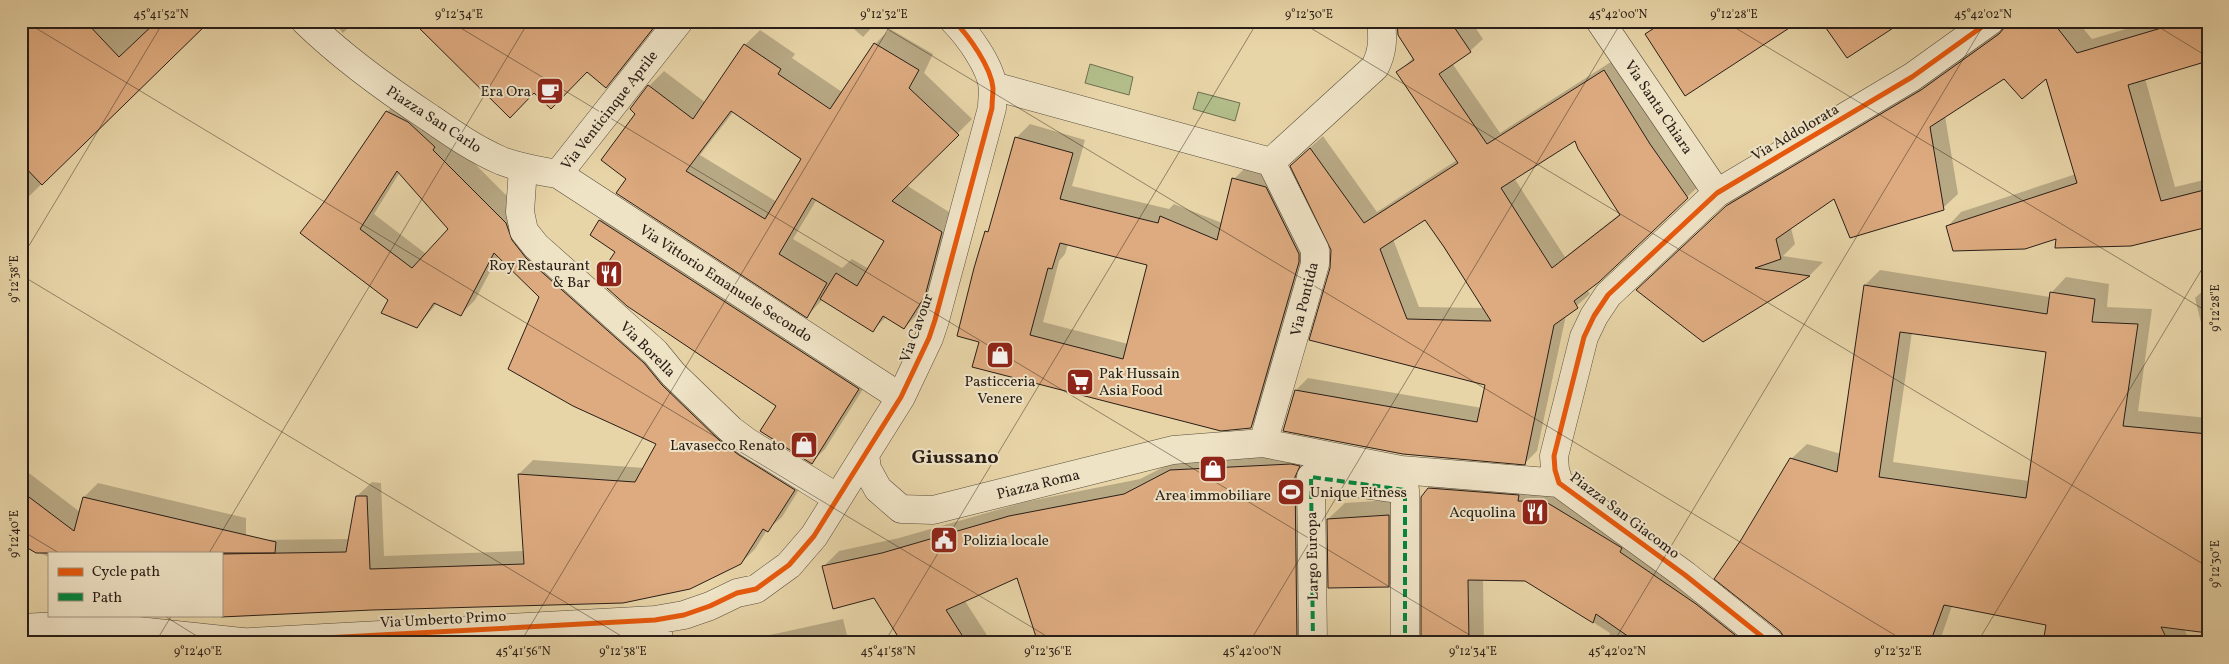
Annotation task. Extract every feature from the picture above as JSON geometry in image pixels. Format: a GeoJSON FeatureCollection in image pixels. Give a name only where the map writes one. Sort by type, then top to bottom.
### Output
{"type":"FeatureCollection","features":[{"type":"Feature","properties":{"kind":"street","name":"Via Venticinque Aprile"},"geometry":{"type":"LineString","coordinates":[[558,174],[679,21]]}},
{"type":"Feature","properties":{"kind":"street","name":"Via Cavour"},"geometry":{"type":"LineString","coordinates":[[737,593],[743,585],[760,577],[784,560],[808,531],[865,454],[901,397],[929,338],[988,129],[992,108],[993,86],[975,47],[954,21]]}},
{"type":"Feature","properties":{"kind":"street"},"geometry":{"type":"LineString","coordinates":[[993,86],[1271,162],[1375,67],[1383,40],[1381,21]]}},
{"type":"Feature","properties":{"kind":"street","name":"Via Santa Chiara"},"geometry":{"type":"LineString","coordinates":[[1600,21],[1717,194]]}},
{"type":"Feature","properties":{"kind":"street","name":"Via Addolorata"},"geometry":{"type":"LineString","coordinates":[[1624,279],[1717,194],[1912,77],[1990,21]]}},
{"type":"Feature","properties":{"kind":"street","name":"Piazza San Carlo"},"geometry":{"type":"LineString","coordinates":[[314,30],[406,102],[474,147],[523,168],[558,174]]}},
{"type":"Feature","properties":{"kind":"street","name":"Via Pontida"},"geometry":{"type":"LineString","coordinates":[[1263,443],[1315,264],[1314,250],[1271,162]]}},
{"type":"Feature","properties":{"kind":"street","name":"Via Borella"},"geometry":{"type":"LineString","coordinates":[[523,168],[520,212],[524,231],[536,246],[655,352],[673,374],[731,430],[832,498]]}},
{"type":"Feature","properties":{"kind":"street","name":"Via Vittorio Emanuele Secondo"},"geometry":{"type":"LineString","coordinates":[[558,174],[894,393]]}},
{"type":"Feature","properties":{"kind":"street","name":"Piazza San Giacomo"},"geometry":{"type":"LineString","coordinates":[[1624,279],[1608,295],[1594,316],[1584,337],[1554,456],[1555,470],[1560,483],[1685,575],[1770,643]]}},
{"type":"Feature","properties":{"kind":"street","name":"Via Cavour"},"geometry":{"type":"LineString","coordinates":[[832,498],[912,359],[929,338]]}},
{"type":"Feature","properties":{"kind":"street","name":"Piazza Roma"},"geometry":{"type":"LineString","coordinates":[[832,498],[853,497],[901,509],[934,510],[1174,450],[1263,443],[1401,470],[1560,483]]}},
{"type":"Feature","properties":{"kind":"street"},"geometry":{"type":"LineString","coordinates":[[865,454],[867,469],[878,489],[901,509]]}},
{"type":"Feature","properties":{"kind":"street","name":"Largo Europa"},"geometry":{"type":"LineString","coordinates":[[1313,643],[1312,477],[1405,490],[1405,643]]}},
{"type":"Feature","properties":{"kind":"street","name":"Via Umberto Primo"},"geometry":{"type":"LineString","coordinates":[[33,626],[111,628],[237,642],[657,632],[684,615],[710,606],[737,593]]}},
{"type":"Feature","properties":{"kind":"green space"},"geometry":{"type":"Polygon","coordinates":[[[1090,64],[1133,77],[1129,95],[1085,83],[1090,64]]]}},
{"type":"Feature","properties":{"kind":"green space"},"geometry":{"type":"Polygon","coordinates":[[[1198,92],[1240,103],[1235,121],[1193,109],[1198,92]]]}},
{"type":"Feature","properties":{"kind":"building"},"geometry":{"type":"Polygon","coordinates":[[[34,21],[85,21],[119,57],[157,21],[210,21],[42,185],[21,163],[21,34],[34,21]]]}},
{"type":"Feature","properties":{"kind":"building"},"geometry":{"type":"Polygon","coordinates":[[[412,21],[659,21],[606,88],[587,72],[551,109],[534,93],[510,118],[412,21]]]}},
{"type":"Feature","properties":{"kind":"building"},"geometry":{"type":"Polygon","coordinates":[[[1397,21],[1450,21],[1471,52],[1439,74],[1487,144],[1604,70],[1650,144],[1688,198],[1599,282],[1574,301],[1578,308],[1554,325],[1525,465],[1403,454],[1283,431],[1295,390],[1477,422],[1485,385],[1309,340],[1330,268],[1331,250],[1290,166],[1310,148],[1364,223],[1458,163],[1396,72],[1414,60],[1398,35],[1397,21]],[[1575,141],[1501,188],[1552,268],[1620,215],[1578,149],[1575,141]],[[1425,220],[1380,249],[1407,319],[1491,321],[1444,247],[1425,220]]]}},
{"type":"Feature","properties":{"kind":"building"},"geometry":{"type":"Polygon","coordinates":[[[1665,21],[1800,21],[1685,96],[1645,34],[1665,21]]]}},
{"type":"Feature","properties":{"kind":"building"},"geometry":{"type":"Polygon","coordinates":[[[1821,21],[1904,21],[1847,58],[1821,21]]]}},
{"type":"Feature","properties":{"kind":"building"},"geometry":{"type":"Polygon","coordinates":[[[2005,21],[2052,21],[2077,53],[2185,21],[2208,21],[2208,61],[2128,85],[2161,201],[2208,189],[2208,227],[2131,246],[2055,248],[2056,239],[2025,249],[1953,251],[1946,226],[2077,183],[2046,79],[2022,99],[2004,79],[1930,127],[1944,210],[1850,238],[1834,199],[1776,239],[1781,259],[1755,268],[1810,276],[1703,342],[1636,290],[1726,206],[1921,90],[1999,34],[2004,28],[2005,21]]]}},
{"type":"Feature","properties":{"kind":"building"},"geometry":{"type":"Polygon","coordinates":[[[874,43],[919,70],[909,88],[959,135],[892,201],[942,232],[925,296],[904,329],[883,316],[873,332],[820,299],[836,273],[857,286],[884,241],[812,198],[779,254],[827,283],[807,318],[616,193],[626,179],[601,160],[635,114],[630,109],[648,85],[693,119],[744,44],[781,69],[778,74],[830,109],[874,43]],[[731,111],[686,171],[765,219],[801,159],[731,111]]]}},
{"type":"Feature","properties":{"kind":"building"},"geometry":{"type":"Polygon","coordinates":[[[386,111],[408,122],[435,147],[433,150],[506,223],[512,240],[526,258],[644,363],[662,385],[720,441],[795,490],[768,532],[763,529],[741,564],[690,589],[623,603],[372,610],[221,617],[222,554],[346,552],[356,496],[367,496],[370,569],[524,564],[518,474],[635,482],[656,444],[573,406],[508,369],[539,297],[494,253],[461,316],[434,303],[417,328],[381,313],[388,300],[300,233],[324,202],[386,111]],[[397,171],[360,229],[412,268],[448,229],[397,171]]]}},
{"type":"Feature","properties":{"kind":"building"},"geometry":{"type":"Polygon","coordinates":[[[1015,137],[1073,153],[1060,199],[1158,223],[1160,216],[1217,240],[1232,178],[1266,187],[1299,254],[1299,262],[1251,428],[1221,431],[972,367],[979,342],[957,336],[985,231],[988,232],[1015,137]],[[1060,243],[1052,269],[1048,268],[1030,335],[1123,359],[1147,265],[1060,243]]]}},
{"type":"Feature","properties":{"kind":"building"},"geometry":{"type":"Polygon","coordinates":[[[599,220],[859,389],[812,464],[760,431],[776,406],[627,306],[597,279],[615,252],[590,235],[599,220]]]}},
{"type":"Feature","properties":{"kind":"building"},"geometry":{"type":"Polygon","coordinates":[[[1864,285],[2047,314],[2050,292],[2095,299],[2092,322],[2138,324],[2123,426],[2208,434],[2208,633],[2161,627],[2169,643],[2043,643],[2046,625],[1944,605],[1930,643],[1785,643],[1780,631],[1714,579],[1741,540],[1790,458],[1837,472],[1864,285]],[[1900,332],[1879,477],[2026,498],[2046,352],[1900,332]]]}},
{"type":"Feature","properties":{"kind":"building"},"geometry":{"type":"Polygon","coordinates":[[[1291,464],[1300,466],[1295,477],[1297,643],[1038,643],[1017,578],[946,610],[967,643],[902,643],[874,598],[833,609],[822,566],[882,553],[1009,516],[1124,494],[1170,470],[1291,464]]]}},
{"type":"Feature","properties":{"kind":"building"},"geometry":{"type":"Polygon","coordinates":[[[1428,488],[1519,495],[1518,501],[1546,502],[1622,548],[1620,552],[1696,604],[1745,643],[1645,643],[1629,637],[1596,614],[1593,623],[1525,581],[1468,580],[1469,643],[1421,643],[1421,497],[1428,488]]]}},
{"type":"Feature","properties":{"kind":"building"},"geometry":{"type":"Polygon","coordinates":[[[21,491],[74,531],[83,497],[276,542],[275,553],[36,553],[21,544],[21,491]]]}},
{"type":"Feature","properties":{"kind":"building"},"geometry":{"type":"Polygon","coordinates":[[[1389,515],[1389,587],[1328,588],[1327,519],[1389,515]]]}},
{"type":"Feature","properties":{"kind":"marked path"},"geometry":{"type":"LineString","coordinates":[[1313,643],[1311,477],[1405,490],[1405,643]]}},
{"type":"Feature","properties":{"kind":"cycle path"},"geometry":{"type":"LineString","coordinates":[[233,643],[655,620],[684,615],[710,606],[737,593],[756,589],[789,565],[814,536],[901,397],[929,338],[935,320],[992,108],[993,88],[988,71],[972,43],[954,21]]}},
{"type":"Feature","properties":{"kind":"cycle path"},"geometry":{"type":"LineString","coordinates":[[1770,643],[1685,575],[1559,483],[1555,470],[1554,456],[1584,337],[1594,316],[1608,295],[1717,193],[1912,77],[1990,21]]}},
{"type":"Feature","properties":{"kind":"place","name":"Era Ora"},"geometry":{"type":"Point","coordinates":[550,91]}},
{"type":"Feature","properties":{"kind":"place","name":"Roy Restaurant & Bar"},"geometry":{"type":"Point","coordinates":[609,274]}},
{"type":"Feature","properties":{"kind":"place","name":"Pasticceria Venere"},"geometry":{"type":"Point","coordinates":[1000,355]}},
{"type":"Feature","properties":{"kind":"place","name":"Pak Hussain Asia Food"},"geometry":{"type":"Point","coordinates":[1080,382]}},
{"type":"Feature","properties":{"kind":"place","name":"Lavasecco Renato"},"geometry":{"type":"Point","coordinates":[804,445]}},
{"type":"Feature","properties":{"kind":"place","name":"Area immobiliare"},"geometry":{"type":"Point","coordinates":[1213,469]}},
{"type":"Feature","properties":{"kind":"place","name":"Unique Fitness"},"geometry":{"type":"Point","coordinates":[1291,492]}},
{"type":"Feature","properties":{"kind":"place","name":"Acquolina"},"geometry":{"type":"Point","coordinates":[1535,512]}},
{"type":"Feature","properties":{"kind":"place","name":"Polizia locale"},"geometry":{"type":"Point","coordinates":[944,540]}},
{"type":"Feature","properties":{"kind":"district","name":"Giussano"},"geometry":{"type":"Point","coordinates":[955,456]}}]}
